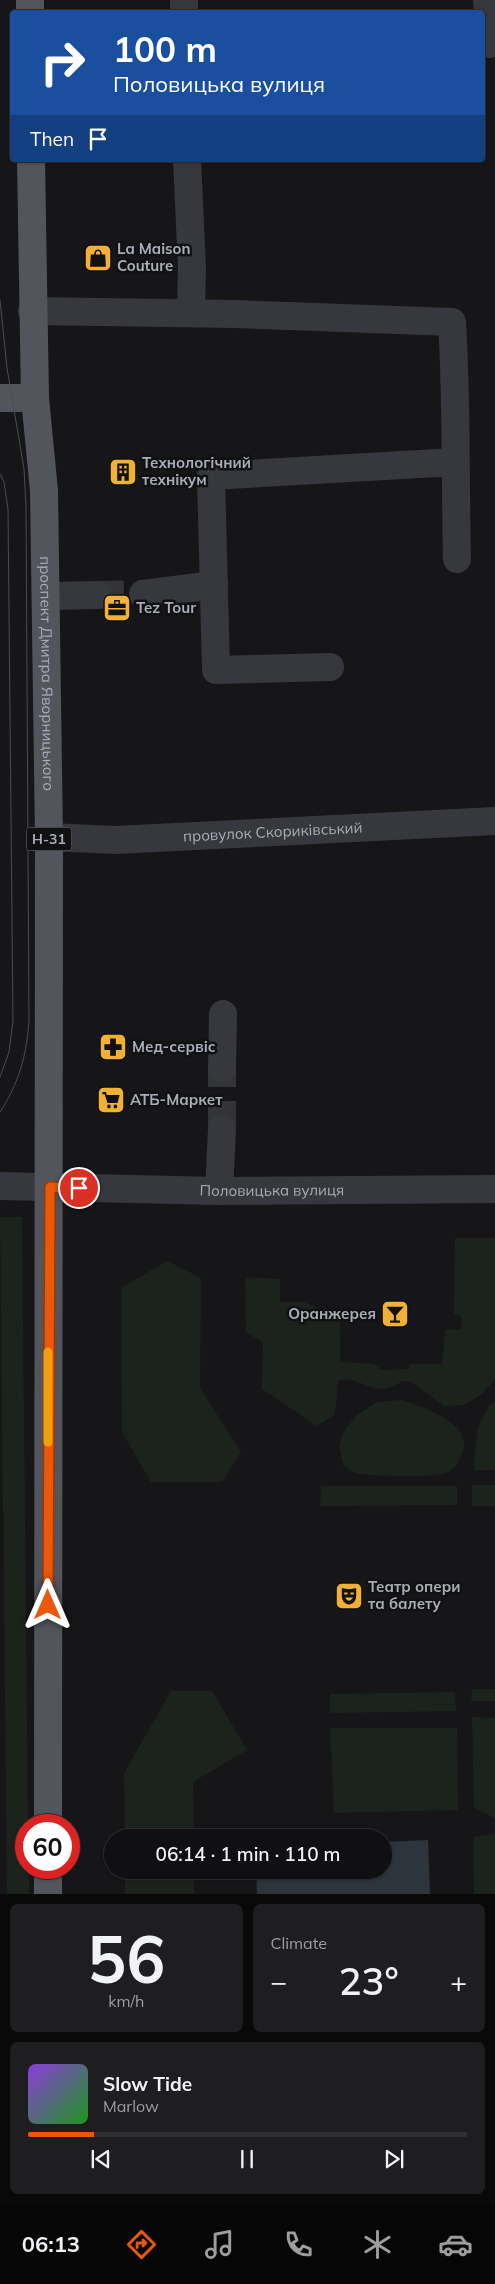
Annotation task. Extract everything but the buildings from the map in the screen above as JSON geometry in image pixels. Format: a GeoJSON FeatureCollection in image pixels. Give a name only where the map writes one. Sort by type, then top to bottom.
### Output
{"type":"FeatureCollection","features":[{"type":"Feature","properties":{"kind":"main road","name":"проспект Дмитра Яворницького"},"geometry":{"type":"LineString","coordinates":[[31,162],[32,311],[35,398],[44,491],[47,596],[49,1196]]}},
{"type":"Feature","properties":{"kind":"main road"},"geometry":{"type":"LineString","coordinates":[[0,398],[35,398]]}},
{"type":"Feature","properties":{"kind":"main road","name":"Н-31"},"geometry":{"type":"LineString","coordinates":[[48,1814],[49,1196]]}},
{"type":"Feature","properties":{"kind":"main road"},"geometry":{"type":"LineString","coordinates":[[48,1879],[48,1894]]}},
{"type":"Feature","properties":{"kind":"street"},"geometry":{"type":"LineString","coordinates":[[488,0],[490,44]]}},
{"type":"Feature","properties":{"kind":"street"},"geometry":{"type":"LineString","coordinates":[[187,162],[192,268],[191,313]]}},
{"type":"Feature","properties":{"kind":"street"},"geometry":{"type":"LineString","coordinates":[[32,311],[191,313],[452,322],[456,386],[457,559]]}},
{"type":"Feature","properties":{"kind":"street"},"geometry":{"type":"LineString","coordinates":[[330,668],[216,670],[211,476],[455,462]]}},
{"type":"Feature","properties":{"kind":"street"},"geometry":{"type":"LineString","coordinates":[[142,594],[214,585]]}},
{"type":"Feature","properties":{"kind":"street"},"geometry":{"type":"LineString","coordinates":[[47,596],[96,595]]}},
{"type":"Feature","properties":{"kind":"street","name":"провулок Скориківський"},"geometry":{"type":"LineString","coordinates":[[49,837],[116,840],[495,821]]}},
{"type":"Feature","properties":{"kind":"street"},"geometry":{"type":"LineString","coordinates":[[222,1068],[223,1014]]}},
{"type":"Feature","properties":{"kind":"street"},"geometry":{"type":"LineString","coordinates":[[219,1191],[222,1129]]}},
{"type":"Feature","properties":{"kind":"street"},"geometry":{"type":"LineString","coordinates":[[0,1186],[49,1196]]}},
{"type":"Feature","properties":{"kind":"street","name":"Половицька вулиця"},"geometry":{"type":"LineString","coordinates":[[49,1196],[219,1191],[495,1189]]}},
{"type":"Feature","properties":{"kind":"shaded area"},"geometry":{"type":"Polygon","coordinates":[[[0,1217],[22,1217],[28,1814],[15,1814],[15,1879],[29,1879],[29,1894],[7,1894],[0,1217]]]}},
{"type":"Feature","properties":{"kind":"shaded area"},"geometry":{"type":"Polygon","coordinates":[[[455,1238],[495,1238],[495,1379],[482,1394],[464,1405],[444,1406],[412,1382],[402,1381],[392,1387],[383,1389],[353,1381],[338,1381],[335,1414],[317,1426],[262,1389],[263,1342],[246,1332],[245,1277],[280,1279],[280,1302],[303,1302],[340,1316],[341,1362],[374,1364],[381,1370],[408,1369],[410,1364],[442,1364],[445,1330],[462,1329],[461,1316],[454,1314],[455,1238]]]}},
{"type":"Feature","properties":{"kind":"shaded area"},"geometry":{"type":"Polygon","coordinates":[[[167,1261],[201,1278],[200,1388],[241,1452],[222,1482],[151,1482],[122,1432],[121,1288],[167,1261]]]}},
{"type":"Feature","properties":{"kind":"shaded area"},"geometry":{"type":"Polygon","coordinates":[[[402,1400],[434,1412],[455,1426],[461,1434],[464,1444],[462,1455],[455,1467],[441,1474],[401,1476],[360,1474],[353,1472],[343,1465],[339,1445],[344,1431],[356,1416],[377,1402],[402,1400]]]}},
{"type":"Feature","properties":{"kind":"shaded area"},"geometry":{"type":"Polygon","coordinates":[[[495,1401],[495,1470],[474,1470],[477,1433],[483,1416],[495,1401]]]}},
{"type":"Feature","properties":{"kind":"shaded area"},"geometry":{"type":"Polygon","coordinates":[[[472,1485],[495,1485],[495,1506],[472,1506],[472,1485]]]}},
{"type":"Feature","properties":{"kind":"shaded area"},"geometry":{"type":"Polygon","coordinates":[[[321,1486],[457,1486],[457,1505],[320,1506],[321,1486]]]}},
{"type":"Feature","properties":{"kind":"shaded area"},"geometry":{"type":"Polygon","coordinates":[[[472,1689],[495,1689],[495,1701],[471,1701],[472,1689]]]}},
{"type":"Feature","properties":{"kind":"shaded area"},"geometry":{"type":"Polygon","coordinates":[[[171,1691],[212,1691],[247,1750],[193,1782],[194,1829],[125,1829],[124,1773],[171,1691]]]}},
{"type":"Feature","properties":{"kind":"shaded area"},"geometry":{"type":"Polygon","coordinates":[[[455,1692],[456,1711],[330,1713],[330,1694],[455,1692]]]}},
{"type":"Feature","properties":{"kind":"shaded area"},"geometry":{"type":"Polygon","coordinates":[[[472,1717],[495,1718],[495,1818],[474,1808],[472,1717]]]}},
{"type":"Feature","properties":{"kind":"shaded area"},"geometry":{"type":"Polygon","coordinates":[[[330,1728],[457,1728],[458,1810],[334,1813],[330,1728]]]}},
{"type":"Feature","properties":{"kind":"shaded area"},"geometry":{"type":"Polygon","coordinates":[[[495,1834],[495,1894],[474,1894],[473,1837],[495,1834]]]}},
{"type":"Feature","properties":{"kind":"shaded area"},"geometry":{"type":"Polygon","coordinates":[[[428,1840],[430,1894],[257,1894],[256,1879],[392,1879],[392,1842],[428,1840]]]}},
{"type":"Feature","properties":{"kind":"shaded area"},"geometry":{"type":"Polygon","coordinates":[[[125,1879],[194,1879],[194,1894],[125,1894],[125,1879]]]}},
{"type":"Feature","properties":{"kind":"tunnel"},"geometry":{"type":"LineString","coordinates":[[96,595],[143,594]]}},
{"type":"Feature","properties":{"kind":"tunnel"},"geometry":{"type":"LineString","coordinates":[[222,1068],[222,1129]]}},
{"type":"Feature","properties":{"kind":"tram line"},"geometry":{"type":"LineString","coordinates":[[0,300],[7,368],[24,469],[26,507],[29,1020],[21,1068],[7,1101],[0,1112]]}},
{"type":"Feature","properties":{"kind":"tram line"},"geometry":{"type":"LineString","coordinates":[[0,474],[4,482],[8,509],[13,1021],[9,1052],[0,1077]]}},
{"type":"Feature","properties":{"kind":"slow traffic"},"geometry":{"type":"LineString","coordinates":[[48,1352],[48,1442]]}},
{"type":"Feature","properties":{"kind":"place","name":"La Maison Couture"},"geometry":{"type":"Point","coordinates":[98,258]}},
{"type":"Feature","properties":{"kind":"place","name":"Технологічний технікум"},"geometry":{"type":"Point","coordinates":[123,472]}},
{"type":"Feature","properties":{"kind":"place","name":"Tez Tour"},"geometry":{"type":"Point","coordinates":[117,608]}},
{"type":"Feature","properties":{"kind":"place","name":"Мед-сервіс"},"geometry":{"type":"Point","coordinates":[113,1047]}},
{"type":"Feature","properties":{"kind":"place","name":"АТБ-Маркет"},"geometry":{"type":"Point","coordinates":[111,1100]}},
{"type":"Feature","properties":{"kind":"place","name":"Оранжерея"},"geometry":{"type":"Point","coordinates":[395,1314]}},
{"type":"Feature","properties":{"kind":"place","name":"Театр опери та балету"},"geometry":{"type":"Point","coordinates":[349,1596]}},
{"type":"Feature","properties":{"kind":"route"},"geometry":{"type":"LineString","coordinates":[[48,1605],[48,1205],[50,1187],[79,1188]]}}]}
